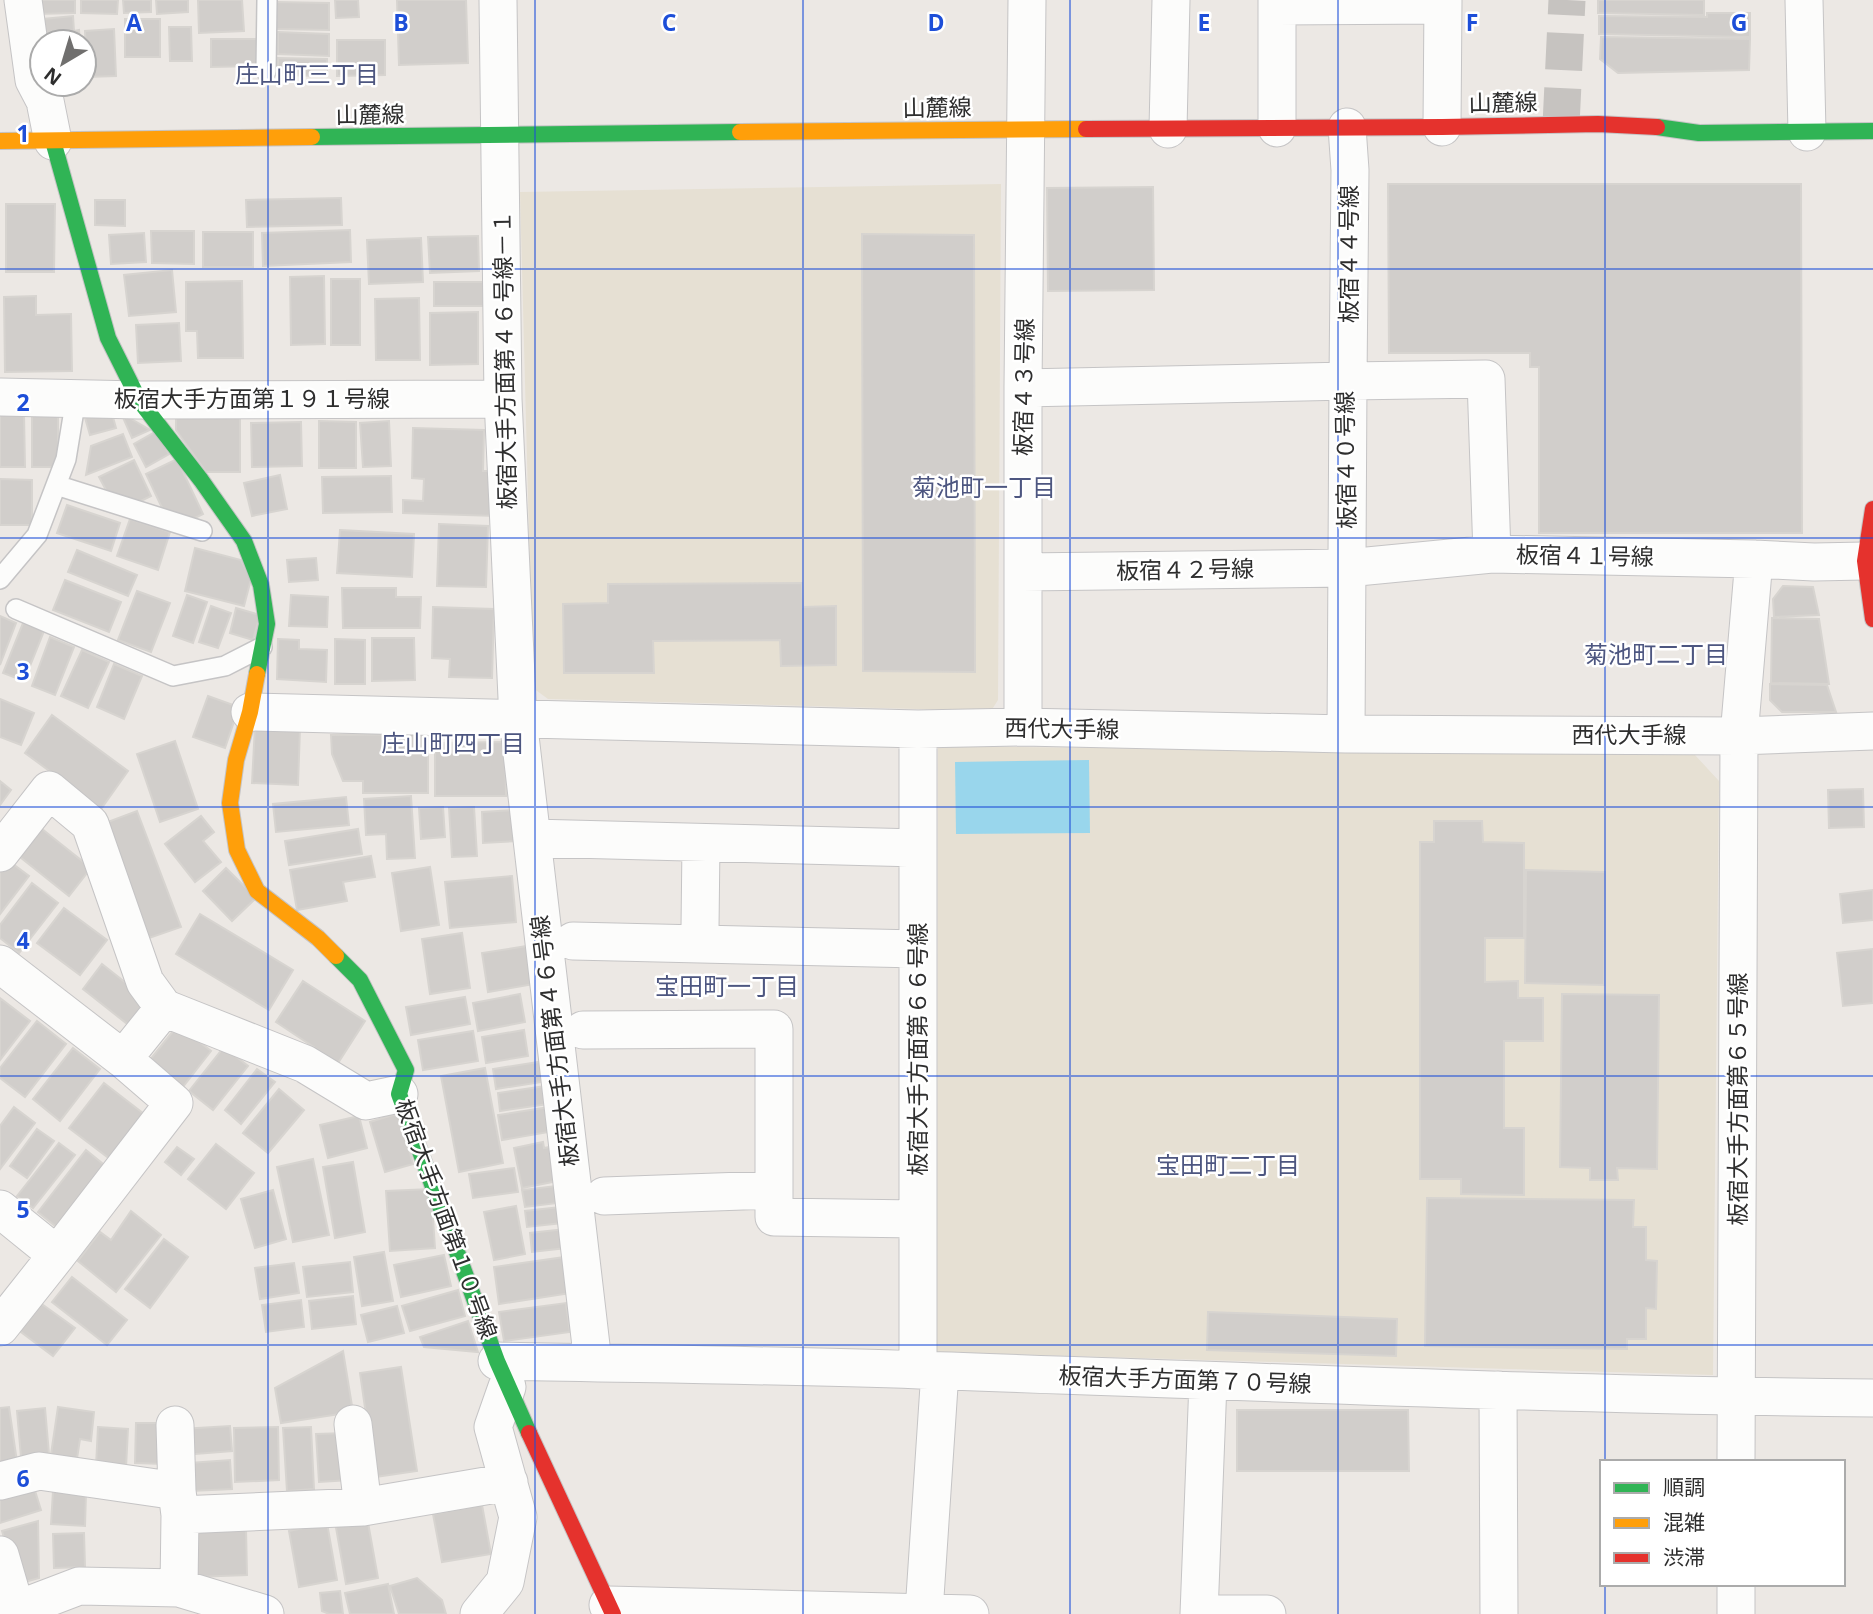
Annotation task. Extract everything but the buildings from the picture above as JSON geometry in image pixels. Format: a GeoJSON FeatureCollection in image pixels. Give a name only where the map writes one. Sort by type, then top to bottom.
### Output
{"type":"FeatureCollection","features":[{"type":"Feature","properties":{"kind":"main road","name":"山麓線"},"geometry":{"type":"LineString","coordinates":[[0,141],[1632,124],[1699,133],[1873,131]]}},
{"type":"Feature","properties":{"kind":"main road","name":"板宿大手方面第１０号線"},"geometry":{"type":"LineString","coordinates":[[52,141],[108,338],[139,400],[244,541],[261,585],[267,624],[250,712],[236,760],[230,803],[237,850],[257,891],[318,938],[360,980],[406,1070],[398,1094],[502,1374],[611,1609]]}},
{"type":"Feature","properties":{"kind":"main road"},"geometry":{"type":"LineString","coordinates":[[1873,509],[1865,561],[1873,619]]}},
{"type":"Feature","properties":{"kind":"street","name":"板宿大手方面第１０号線"},"geometry":{"type":"LineString","coordinates":[[23,0],[34,80],[45,101],[52,141]]}},
{"type":"Feature","properties":{"kind":"street","name":"板宿大手方面第４６号線－１"},"geometry":{"type":"LineString","coordinates":[[498,0],[503,399],[518,719]]}},
{"type":"Feature","properties":{"kind":"street","name":"板宿４３号線"},"geometry":{"type":"LineString","coordinates":[[1023,727],[1027,0]]}},
{"type":"Feature","properties":{"kind":"street"},"geometry":{"type":"LineString","coordinates":[[1168,129],[1171,0]]}},
{"type":"Feature","properties":{"kind":"street"},"geometry":{"type":"LineString","coordinates":[[1804,0],[1807,132]]}},
{"type":"Feature","properties":{"kind":"street"},"geometry":{"type":"LineString","coordinates":[[1277,128],[1277,3],[1443,2],[1442,127]]}},
{"type":"Feature","properties":{"kind":"street","name":"板宿４４号線"},"geometry":{"type":"LineString","coordinates":[[1347,127],[1350,170],[1348,381]]}},
{"type":"Feature","properties":{"kind":"street","name":"板宿４１号線"},"geometry":{"type":"LineString","coordinates":[[1348,381],[1486,379],[1492,554],[1865,561]]}},
{"type":"Feature","properties":{"kind":"street","name":"板宿４０号線"},"geometry":{"type":"LineString","coordinates":[[1023,388],[1348,381],[1346,734]]}},
{"type":"Feature","properties":{"kind":"street","name":"板宿大手方面第１９１号線"},"geometry":{"type":"LineString","coordinates":[[0,397],[139,400],[503,399]]}},
{"type":"Feature","properties":{"kind":"street","name":"板宿４２号線"},"geometry":{"type":"LineString","coordinates":[[1023,572],[1347,568],[1492,554]]}},
{"type":"Feature","properties":{"kind":"street","name":"板宿大手方面第６５号線"},"geometry":{"type":"LineString","coordinates":[[1737,1460],[1739,736],[1754,559]]}},
{"type":"Feature","properties":{"kind":"street","name":"西代大手線"},"geometry":{"type":"LineString","coordinates":[[250,712],[918,729],[1023,727],[1346,734],[1739,736],[1873,731]]}},
{"type":"Feature","properties":{"kind":"street","name":"板宿大手方面第４６号線"},"geometry":{"type":"LineString","coordinates":[[518,719],[593,1363]]}},
{"type":"Feature","properties":{"kind":"street","name":"板宿大手方面第６６号線"},"geometry":{"type":"LineString","coordinates":[[918,729],[918,1219],[929,1370],[924,1612]]}},
{"type":"Feature","properties":{"kind":"street"},"geometry":{"type":"LineString","coordinates":[[0,853],[49,790],[90,824],[145,982],[164,1009],[305,1064],[366,1101],[398,1094]]}},
{"type":"Feature","properties":{"kind":"street"},"geometry":{"type":"LineString","coordinates":[[532,838],[918,849]]}},
{"type":"Feature","properties":{"kind":"street"},"geometry":{"type":"LineString","coordinates":[[700,928],[701,843]]}},
{"type":"Feature","properties":{"kind":"street"},"geometry":{"type":"LineString","coordinates":[[573,941],[918,949]]}},
{"type":"Feature","properties":{"kind":"street"},"geometry":{"type":"LineString","coordinates":[[0,964],[123,1059],[174,1103],[0,1327]]}},
{"type":"Feature","properties":{"kind":"street"},"geometry":{"type":"LineString","coordinates":[[123,1059],[164,1009]]}},
{"type":"Feature","properties":{"kind":"street"},"geometry":{"type":"LineString","coordinates":[[583,1030],[774,1029],[774,1217],[918,1219]]}},
{"type":"Feature","properties":{"kind":"street"},"geometry":{"type":"LineString","coordinates":[[604,1196],[775,1191]]}},
{"type":"Feature","properties":{"kind":"street"},"geometry":{"type":"LineString","coordinates":[[0,1209],[57,1255]]}},
{"type":"Feature","properties":{"kind":"street","name":"板宿大手方面第７０号線"},"geometry":{"type":"LineString","coordinates":[[502,1374],[593,1363],[929,1370],[1737,1397],[1873,1398]]}},
{"type":"Feature","properties":{"kind":"street"},"geometry":{"type":"LineString","coordinates":[[479,1614],[505,1582],[518,1517],[493,1427],[502,1374]]}},
{"type":"Feature","properties":{"kind":"street"},"geometry":{"type":"LineString","coordinates":[[1199,1614],[1208,1381]]}},
{"type":"Feature","properties":{"kind":"street"},"geometry":{"type":"LineString","coordinates":[[1498,1390],[1499,1614]]}},
{"type":"Feature","properties":{"kind":"street"},"geometry":{"type":"LineString","coordinates":[[353,1424],[363,1507]]}},
{"type":"Feature","properties":{"kind":"street"},"geometry":{"type":"LineString","coordinates":[[175,1425],[179,1588]]}},
{"type":"Feature","properties":{"kind":"street"},"geometry":{"type":"LineString","coordinates":[[0,1481],[39,1471],[179,1503],[363,1507],[509,1482]]}},
{"type":"Feature","properties":{"kind":"street"},"geometry":{"type":"LineString","coordinates":[[0,1555],[13,1612],[79,1586],[179,1588],[265,1614]]}},
{"type":"Feature","properties":{"kind":"street"},"geometry":{"type":"LineString","coordinates":[[1736,1586],[1736,1614]]}},
{"type":"Feature","properties":{"kind":"street"},"geometry":{"type":"LineString","coordinates":[[611,1609],[970,1614]]}},
{"type":"Feature","properties":{"kind":"street"},"geometry":{"type":"LineString","coordinates":[[1215,1614],[1267,1614]]}},
{"type":"Feature","properties":{"kind":"lane"},"geometry":{"type":"LineString","coordinates":[[266,71],[267,0]]}},
{"type":"Feature","properties":{"kind":"lane"},"geometry":{"type":"LineString","coordinates":[[0,579],[37,535],[66,459],[76,398]]}},
{"type":"Feature","properties":{"kind":"lane"},"geometry":{"type":"LineString","coordinates":[[56,485],[202,531]]}},
{"type":"Feature","properties":{"kind":"lane"},"geometry":{"type":"LineString","coordinates":[[16,609],[173,676],[225,666],[263,647]]}},
{"type":"Feature","properties":{"kind":"shaded area"},"geometry":{"type":"Polygon","coordinates":[[[1001,184],[998,700],[991,711],[548,699],[533,688],[520,192],[1001,184]]]}},
{"type":"Feature","properties":{"kind":"shaded area"},"geometry":{"type":"Polygon","coordinates":[[[938,746],[1695,755],[1719,781],[1713,1375],[937,1352],[938,746]]]}},
{"type":"Feature","properties":{"kind":"water"},"geometry":{"type":"Polygon","coordinates":[[[1089,760],[1090,833],[956,834],[955,762],[1089,760]]]}},
{"type":"Feature","properties":{"kind":"tunnel"},"geometry":{"type":"LineString","coordinates":[[1561,125],[1567,0]]}},
{"type":"Feature","properties":{"kind":"traffic: fast"},"geometry":{"type":"LineString","coordinates":[[1657,127],[1699,133],[1873,131]]}},
{"type":"Feature","properties":{"kind":"traffic: fast"},"geometry":{"type":"LineString","coordinates":[[312,137],[740,132]]}},
{"type":"Feature","properties":{"kind":"traffic: fast"},"geometry":{"type":"LineString","coordinates":[[53,141],[108,338],[139,400],[244,541],[261,585],[267,624],[257,674]]}},
{"type":"Feature","properties":{"kind":"traffic: fast"},"geometry":{"type":"LineString","coordinates":[[336,956],[360,980],[406,1070],[399,1094],[497,1361],[529,1433]]}},
{"type":"Feature","properties":{"kind":"traffic: slow"},"geometry":{"type":"LineString","coordinates":[[740,132],[1086,129]]}},
{"type":"Feature","properties":{"kind":"traffic: slow"},"geometry":{"type":"LineString","coordinates":[[0,141],[312,137]]}},
{"type":"Feature","properties":{"kind":"traffic: slow"},"geometry":{"type":"LineString","coordinates":[[257,674],[250,712],[236,760],[230,803],[237,850],[257,891],[318,938],[336,956]]}},
{"type":"Feature","properties":{"kind":"traffic: jam"},"geometry":{"type":"LineString","coordinates":[[1086,129],[1598,124],[1657,127]]}},
{"type":"Feature","properties":{"kind":"traffic: jam"},"geometry":{"type":"LineString","coordinates":[[1873,509],[1865,561],[1873,619]]}},
{"type":"Feature","properties":{"kind":"traffic: jam"},"geometry":{"type":"LineString","coordinates":[[529,1433],[613,1614]]}},
{"type":"Feature","properties":{"kind":"district","name":"庄山町三丁目"},"geometry":{"type":"Point","coordinates":[307,75]}},
{"type":"Feature","properties":{"kind":"district","name":"菊池町一丁目"},"geometry":{"type":"Point","coordinates":[984,488]}},
{"type":"Feature","properties":{"kind":"district","name":"菊池町二丁目"},"geometry":{"type":"Point","coordinates":[1656,655]}},
{"type":"Feature","properties":{"kind":"district","name":"庄山町四丁目"},"geometry":{"type":"Point","coordinates":[453,744]}},
{"type":"Feature","properties":{"kind":"district","name":"宝田町一丁目"},"geometry":{"type":"Point","coordinates":[727,987]}},
{"type":"Feature","properties":{"kind":"district","name":"宝田町二丁目"},"geometry":{"type":"Point","coordinates":[1228,1166]}}]}
